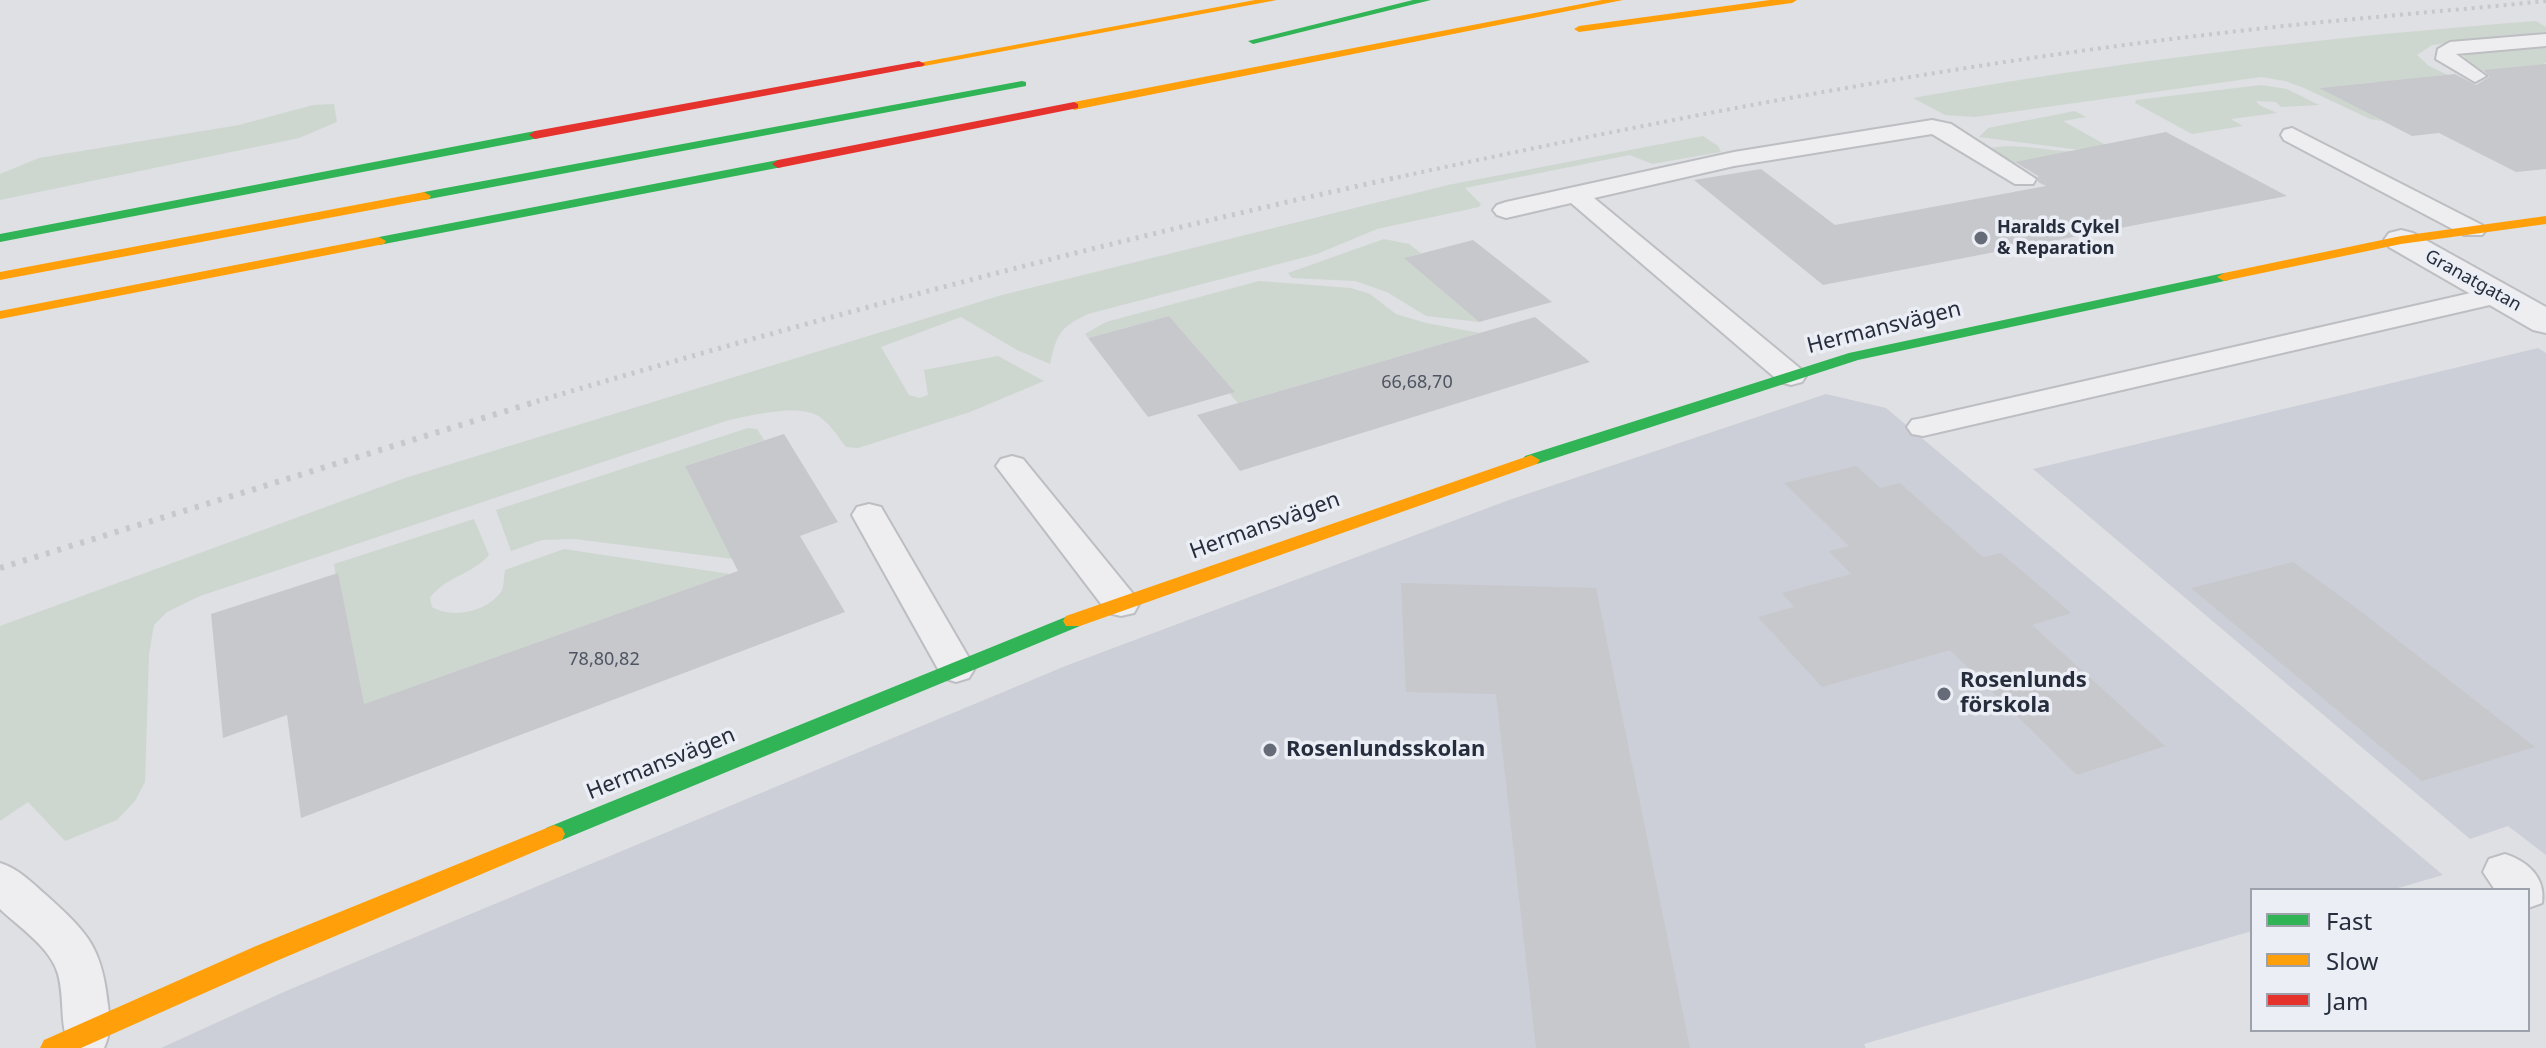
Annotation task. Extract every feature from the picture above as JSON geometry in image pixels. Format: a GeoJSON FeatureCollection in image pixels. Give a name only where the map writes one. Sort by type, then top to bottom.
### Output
{"type":"FeatureCollection","features":[{"type":"Feature","properties":{"kind":"main road"},"geometry":{"type":"LineString","coordinates":[[0,238],[312,176],[1272,0]]}},
{"type":"Feature","properties":{"kind":"main road"},"geometry":{"type":"LineString","coordinates":[[1426,0],[1239,44],[1447,6]]}},
{"type":"Feature","properties":{"kind":"main road"},"geometry":{"type":"LineString","coordinates":[[0,315],[1618,0]]}},
{"type":"Feature","properties":{"kind":"main road"},"geometry":{"type":"LineString","coordinates":[[1311,59],[1613,25],[1792,0]]}},
{"type":"Feature","properties":{"kind":"main road"},"geometry":{"type":"LineString","coordinates":[[0,276],[1038,81]]}},
{"type":"Feature","properties":{"kind":"main road","name":"Hermansvägen"},"geometry":{"type":"LineString","coordinates":[[70,1040],[265,954],[956,668],[1121,604],[1481,476],[1854,356],[2401,240],[2546,220]]}},
{"type":"Feature","properties":{"kind":"main road"},"geometry":{"type":"LineString","coordinates":[[0,322],[190,278]]}},
{"type":"Feature","properties":{"kind":"street","name":"Granatgatan"},"geometry":{"type":"LineString","coordinates":[[2401,240],[2546,322]]}},
{"type":"Feature","properties":{"kind":"lane"},"geometry":{"type":"LineString","coordinates":[[2475,76],[2446,59],[2445,53],[2450,48],[2546,40]]}},
{"type":"Feature","properties":{"kind":"lane"},"geometry":{"type":"LineString","coordinates":[[1506,210],[1734,159],[1932,127],[1943,129],[2024,179]]}},
{"type":"Feature","properties":{"kind":"lane"},"geometry":{"type":"LineString","coordinates":[[2292,135],[2473,230]]}},
{"type":"Feature","properties":{"kind":"lane"},"geometry":{"type":"LineString","coordinates":[[1575,194],[1791,376]]}},
{"type":"Feature","properties":{"kind":"lane"},"geometry":{"type":"LineString","coordinates":[[1923,427],[2497,295]]}},
{"type":"Feature","properties":{"kind":"lane"},"geometry":{"type":"LineString","coordinates":[[1012,466],[1121,604]]}},
{"type":"Feature","properties":{"kind":"lane"},"geometry":{"type":"LineString","coordinates":[[869,515],[956,668]]}},
{"type":"Feature","properties":{"kind":"lane"},"geometry":{"type":"LineString","coordinates":[[0,881],[62,938],[81,969],[70,1040]]}},
{"type":"Feature","properties":{"kind":"lane"},"geometry":{"type":"LineString","coordinates":[[2530,894],[2546,907]]}},
{"type":"Feature","properties":{"kind":"shaded area"},"geometry":{"type":"Polygon","coordinates":[[[2536,21],[2546,27],[2546,32],[2432,45],[2417,55],[2429,66],[2454,78],[2384,86],[2376,82],[2320,88],[2382,121],[2370,119],[2285,81],[2261,77],[1975,117],[1945,115],[1913,98],[2223,52],[2536,21]]]}},
{"type":"Feature","properties":{"kind":"shaded area"},"geometry":{"type":"Polygon","coordinates":[[[2546,45],[2546,63],[2543,64],[2546,65],[2488,74],[2466,62],[2463,52],[2546,45]]]}},
{"type":"Feature","properties":{"kind":"shaded area"},"geometry":{"type":"Polygon","coordinates":[[[2261,85],[2287,89],[2319,105],[2281,107],[2276,102],[2256,101],[2277,113],[2231,119],[2243,126],[2192,134],[2135,103],[2136,100],[2261,85]]]}},
{"type":"Feature","properties":{"kind":"shaded area"},"geometry":{"type":"Polygon","coordinates":[[[334,104],[337,122],[299,138],[0,200],[0,174],[39,158],[239,125],[313,105],[334,104]]]}},
{"type":"Feature","properties":{"kind":"shaded area"},"geometry":{"type":"Polygon","coordinates":[[[2075,111],[2086,117],[2063,121],[2147,168],[2035,159],[2013,163],[1990,148],[2015,146],[2088,151],[1979,137],[1988,128],[2075,111]]]}},
{"type":"Feature","properties":{"kind":"shaded area"},"geometry":{"type":"Polygon","coordinates":[[[1703,136],[1718,146],[1721,152],[1652,164],[1630,155],[1465,188],[1481,204],[1479,207],[1377,229],[1317,254],[1088,314],[1061,333],[1050,364],[1017,350],[961,317],[881,347],[909,395],[920,398],[928,395],[924,370],[998,356],[1044,381],[970,412],[858,448],[846,447],[828,424],[813,413],[789,411],[726,421],[200,596],[167,612],[154,625],[149,654],[145,782],[135,801],[117,820],[65,841],[28,802],[0,821],[0,626],[405,478],[1002,295],[1448,185],[1703,136]]]}},
{"type":"Feature","properties":{"kind":"shaded area"},"geometry":{"type":"Polygon","coordinates":[[[1384,239],[1409,244],[1421,253],[1405,258],[1479,322],[1426,316],[1387,292],[1355,281],[1292,278],[1288,273],[1384,239]]]}},
{"type":"Feature","properties":{"kind":"shaded area"},"geometry":{"type":"Polygon","coordinates":[[[1259,281],[1351,288],[1370,294],[1396,314],[1480,333],[1238,403],[1230,394],[1234,391],[1169,316],[1088,338],[1085,334],[1106,322],[1259,281]]]}},
{"type":"Feature","properties":{"kind":"shaded area"},"geometry":{"type":"Polygon","coordinates":[[[2538,348],[2546,353],[2546,855],[2508,826],[2470,839],[2033,469],[2538,348]]]}},
{"type":"Feature","properties":{"kind":"shaded area","name":"Rosenlundsskolan"},"geometry":{"type":"Polygon","coordinates":[[[1826,394],[1886,408],[2443,875],[2398,888],[2250,888],[2250,932],[1864,1044],[1866,1048],[161,1048],[286,991],[1068,665],[1509,500],[1826,394]]]}},
{"type":"Feature","properties":{"kind":"shaded area"},"geometry":{"type":"Polygon","coordinates":[[[748,428],[757,429],[764,440],[685,466],[733,559],[575,539],[542,540],[511,551],[496,510],[748,428]]]}},
{"type":"Feature","properties":{"kind":"shaded area"},"geometry":{"type":"Polygon","coordinates":[[[474,519],[489,555],[436,591],[430,598],[432,607],[440,611],[460,613],[488,604],[502,590],[505,570],[564,549],[730,574],[356,707],[334,564],[474,519]]]}},
{"type":"Feature","properties":{"kind":"building"},"geometry":{"type":"Polygon","coordinates":[[[2546,64],[2546,169],[2516,172],[2439,133],[2412,136],[2319,88],[2455,74],[2476,85],[2489,77],[2484,70],[2546,64]]]}},
{"type":"Feature","properties":{"kind":"building"},"geometry":{"type":"Polygon","coordinates":[[[2166,132],[2287,196],[1823,285],[1694,180],[1761,169],[1835,225],[2046,186],[2038,182],[2038,176],[2015,162],[2166,132]]]}},
{"type":"Feature","properties":{"kind":"building"},"geometry":{"type":"Polygon","coordinates":[[[1473,240],[1552,302],[1479,322],[1404,258],[1473,240]]]}},
{"type":"Feature","properties":{"kind":"building"},"geometry":{"type":"Polygon","coordinates":[[[1169,316],[1235,392],[1148,417],[1088,338],[1169,316]]]}},
{"type":"Feature","properties":{"kind":"building"},"geometry":{"type":"Polygon","coordinates":[[[1535,317],[1590,362],[1240,471],[1197,415],[1535,317]]]}},
{"type":"Feature","properties":{"kind":"building"},"geometry":{"type":"Polygon","coordinates":[[[784,434],[838,522],[800,536],[845,612],[301,818],[287,715],[223,738],[211,614],[338,573],[364,704],[738,571],[685,466],[784,434]]]}},
{"type":"Feature","properties":{"kind":"building"},"geometry":{"type":"Polygon","coordinates":[[[1856,466],[1880,488],[1900,483],[1983,557],[2001,553],[2071,613],[2032,625],[2165,746],[2077,775],[1950,650],[1822,687],[1758,617],[1794,607],[1782,593],[1851,574],[1829,551],[1849,546],[1784,483],[1856,466]]]}},
{"type":"Feature","properties":{"kind":"building"},"geometry":{"type":"Polygon","coordinates":[[[2293,562],[2535,747],[2422,781],[2191,588],[2293,562]]]}},
{"type":"Feature","properties":{"kind":"building"},"geometry":{"type":"Polygon","coordinates":[[[1401,583],[1596,588],[1690,1048],[1536,1048],[1496,694],[1406,692],[1401,583]]]}},
{"type":"Feature","properties":{"kind":"railway"},"geometry":{"type":"LineString","coordinates":[[1393,178],[1700,115],[2012,61],[2262,28],[2546,1]]}},
{"type":"Feature","properties":{"kind":"railway"},"geometry":{"type":"LineString","coordinates":[[1393,178],[1399,177]]}},
{"type":"Feature","properties":{"kind":"railway"},"geometry":{"type":"LineString","coordinates":[[528,404],[962,282],[1180,227],[1393,178]]}},
{"type":"Feature","properties":{"kind":"railway"},"geometry":{"type":"LineString","coordinates":[[0,568],[535,402]]}},
{"type":"Feature","properties":{"kind":"traffic: fast"},"geometry":{"type":"LineString","coordinates":[[1253,41],[1426,0]]}},
{"type":"Feature","properties":{"kind":"traffic: fast"},"geometry":{"type":"LineString","coordinates":[[424,196],[1022,84]]}},
{"type":"Feature","properties":{"kind":"traffic: fast"},"geometry":{"type":"LineString","coordinates":[[0,238],[535,135]]}},
{"type":"Feature","properties":{"kind":"traffic: fast"},"geometry":{"type":"LineString","coordinates":[[379,241],[778,164]]}},
{"type":"Feature","properties":{"kind":"traffic: fast"},"geometry":{"type":"LineString","coordinates":[[1531,460],[1854,356],[2224,277]]}},
{"type":"Feature","properties":{"kind":"traffic: fast"},"geometry":{"type":"LineString","coordinates":[[554,834],[1073,621]]}},
{"type":"Feature","properties":{"kind":"traffic: slow"},"geometry":{"type":"LineString","coordinates":[[919,64],[1272,0]]}},
{"type":"Feature","properties":{"kind":"traffic: slow"},"geometry":{"type":"LineString","coordinates":[[1074,106],[1618,0]]}},
{"type":"Feature","properties":{"kind":"traffic: slow"},"geometry":{"type":"LineString","coordinates":[[1579,29],[1792,0]]}},
{"type":"Feature","properties":{"kind":"traffic: slow"},"geometry":{"type":"LineString","coordinates":[[0,276],[424,196]]}},
{"type":"Feature","properties":{"kind":"traffic: slow"},"geometry":{"type":"LineString","coordinates":[[2224,277],[2401,240],[2546,220]]}},
{"type":"Feature","properties":{"kind":"traffic: slow"},"geometry":{"type":"LineString","coordinates":[[0,315],[379,241]]}},
{"type":"Feature","properties":{"kind":"traffic: slow"},"geometry":{"type":"LineString","coordinates":[[1073,621],[1531,460]]}},
{"type":"Feature","properties":{"kind":"traffic: slow"},"geometry":{"type":"LineString","coordinates":[[53,1048],[265,954],[554,834]]}},
{"type":"Feature","properties":{"kind":"traffic: jam"},"geometry":{"type":"LineString","coordinates":[[535,135],[919,64]]}},
{"type":"Feature","properties":{"kind":"traffic: jam"},"geometry":{"type":"LineString","coordinates":[[778,164],[1074,106]]}},
{"type":"Feature","properties":{"kind":"place","name":"Haralds Cykel & Reparation"},"geometry":{"type":"Point","coordinates":[1981,238]}},
{"type":"Feature","properties":{"kind":"place","name":"Rosenlunds förskola"},"geometry":{"type":"Point","coordinates":[1944,694]}},
{"type":"Feature","properties":{"kind":"place","name":"Rosenlundsskolan"},"geometry":{"type":"Point","coordinates":[1270,750]}}]}
